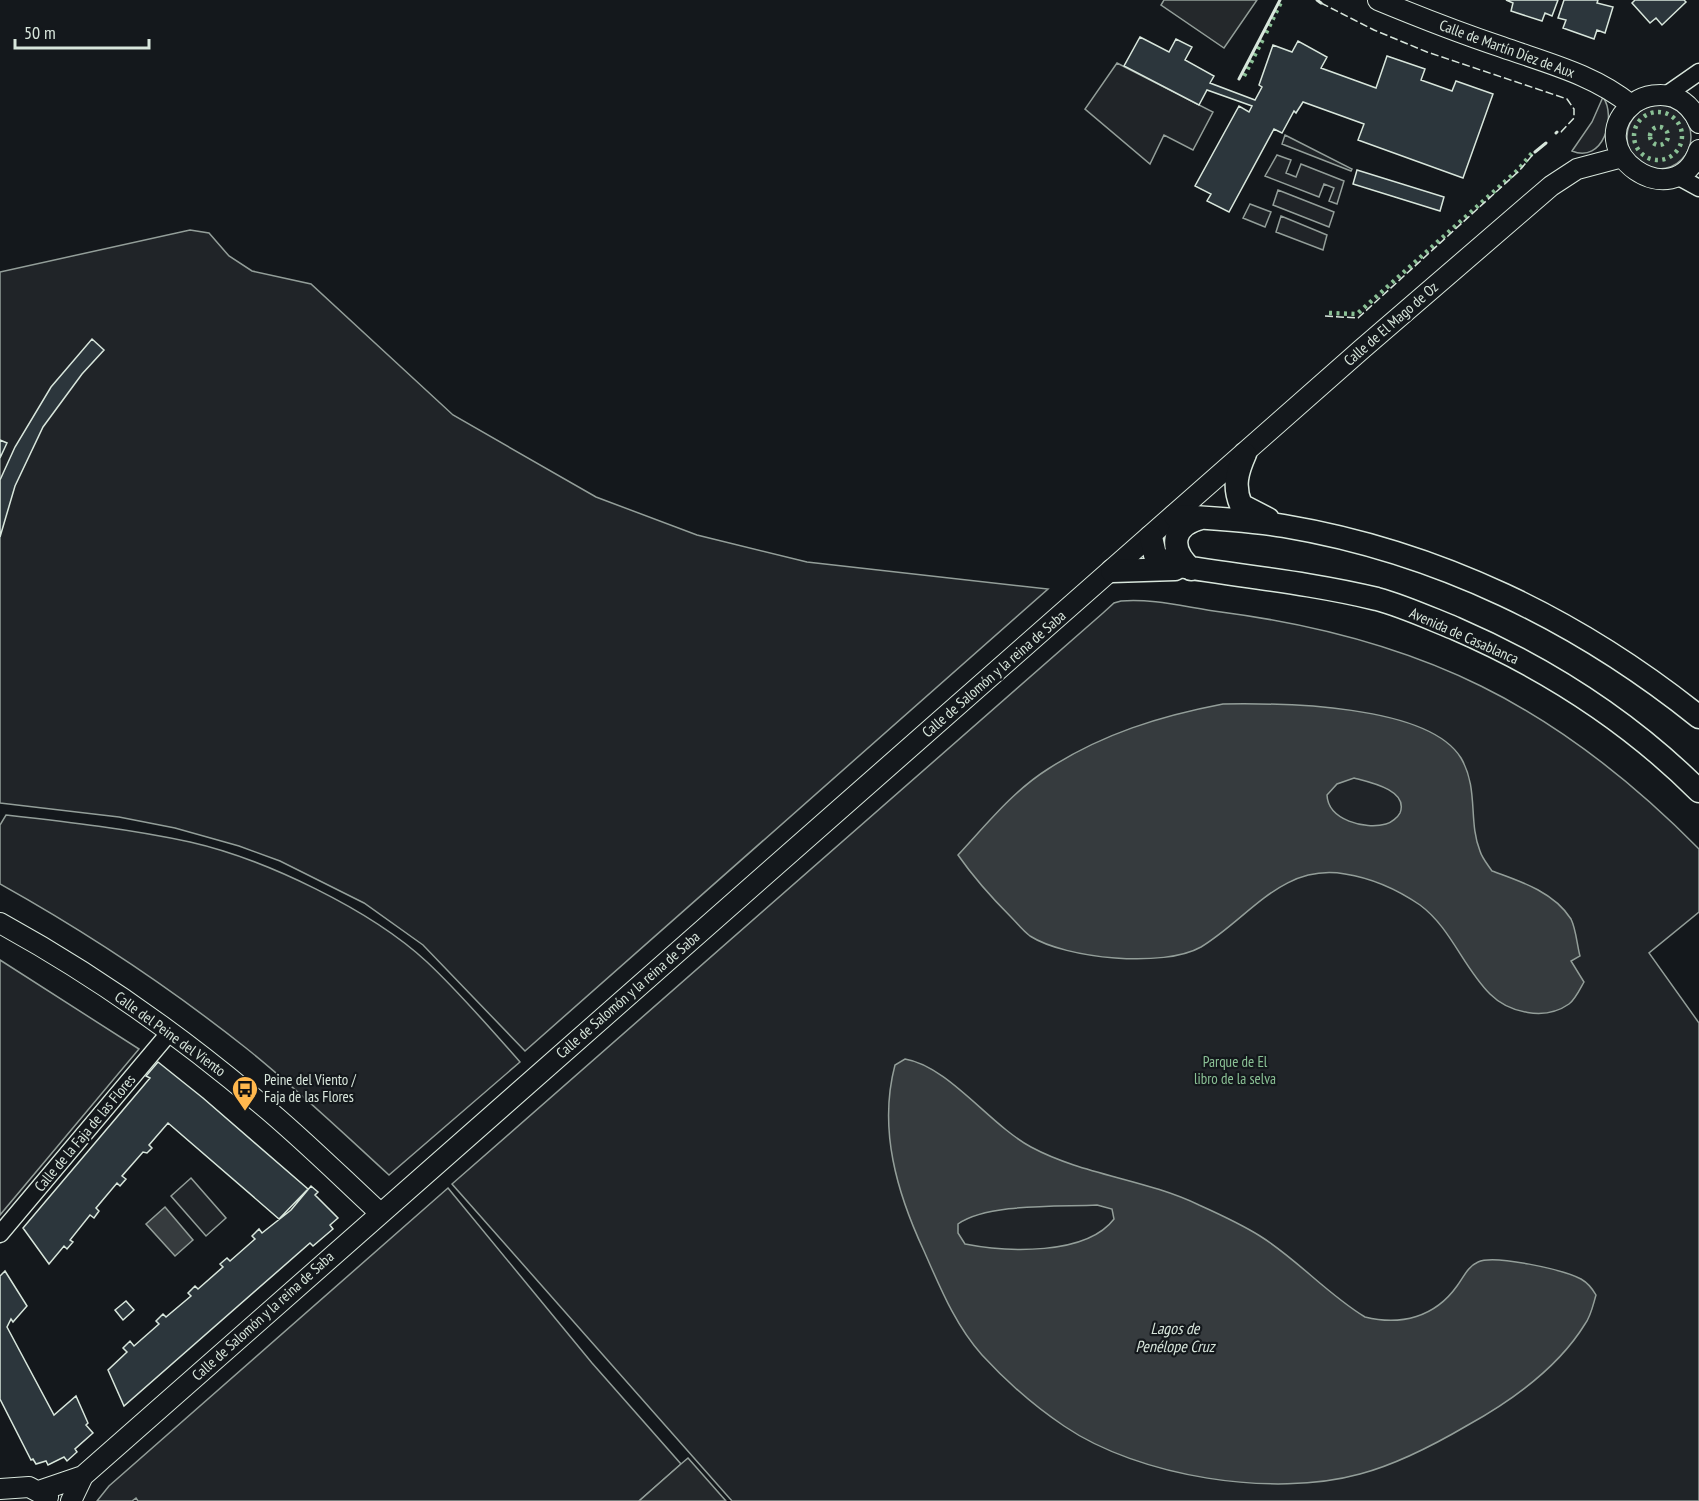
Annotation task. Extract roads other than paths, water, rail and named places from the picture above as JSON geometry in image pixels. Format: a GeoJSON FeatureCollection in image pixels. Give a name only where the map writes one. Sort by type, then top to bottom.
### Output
{"type":"FeatureCollection","features":[{"type":"Feature","properties":{"kind":"main road"},"geometry":{"type":"LineString","coordinates":[[1245,454],[1236,481],[1241,505],[1286,526]]}},
{"type":"Feature","properties":{"kind":"main road"},"geometry":{"type":"LineString","coordinates":[[1175,516],[1286,526],[1394,552],[1460,574],[1526,603],[1655,682],[1699,717]]}},
{"type":"Feature","properties":{"kind":"main road"},"geometry":{"type":"LineString","coordinates":[[1191,568],[1178,557],[1175,547],[1177,536],[1182,527],[1202,518]]}},
{"type":"Feature","properties":{"kind":"main road"},"geometry":{"type":"LineString","coordinates":[[1151,537],[1158,560],[1166,564],[1191,568]]}},
{"type":"Feature","properties":{"kind":"main road"},"geometry":{"type":"LineString","coordinates":[[1112,571],[1191,568]]}},
{"type":"Feature","properties":{"kind":"main road","name":"Avenida de Casablanca"},"geometry":{"type":"LineString","coordinates":[[1191,568],[1267,577],[1379,600],[1485,642],[1536,668],[1592,703],[1639,738],[1699,791]]}},
{"type":"Feature","properties":{"kind":"street","name":"Calle de Martín Díez de Aux"},"geometry":{"type":"LineString","coordinates":[[1378,0],[1434,24],[1583,77],[1610,89],[1631,105]]}},
{"type":"Feature","properties":{"kind":"street"},"geometry":{"type":"LineString","coordinates":[[1699,72],[1666,95],[1644,98],[1631,105],[1618,126],[1618,145],[1622,157],[1644,177],[1666,179],[1677,176],[1691,164],[1699,150]]}},
{"type":"Feature","properties":{"kind":"street"},"geometry":{"type":"LineString","coordinates":[[1666,95],[1686,104],[1699,123]]}},
{"type":"Feature","properties":{"kind":"street","name":"Calle de El Mago de Oz"},"geometry":{"type":"LineString","coordinates":[[1175,516],[1556,182],[1586,165],[1622,157]]}},
{"type":"Feature","properties":{"kind":"street"},"geometry":{"type":"LineString","coordinates":[[1677,176],[1699,188]]}},
{"type":"Feature","properties":{"kind":"street","name":"Calle de Salomón y la reina de Saba"},"geometry":{"type":"LineString","coordinates":[[45,1496],[83,1476],[1175,516]]}},
{"type":"Feature","properties":{"kind":"street","name":"Calle del Peine del Viento"},"geometry":{"type":"LineString","coordinates":[[0,923],[98,982],[170,1032],[264,1106],[380,1213]]}},
{"type":"Feature","properties":{"kind":"street","name":"Calle de la Faja de las Flores"},"geometry":{"type":"LineString","coordinates":[[0,1234],[170,1032]]}},
{"type":"Feature","properties":{"kind":"street","name":"Calle de Salomón y la reina de Saba"},"geometry":{"type":"LineString","coordinates":[[71,1501],[83,1476]]}},
{"type":"Feature","properties":{"kind":"street"},"geometry":{"type":"LineString","coordinates":[[0,1489],[20,1486],[45,1496]]}},
{"type":"Feature","properties":{"kind":"water"},"geometry":{"type":"Polygon","coordinates":[[[1223,704],[1280,704],[1351,710],[1386,717],[1418,727],[1444,740],[1461,758],[1466,770],[1472,793],[1476,840],[1482,856],[1492,871],[1525,883],[1546,895],[1571,919],[1580,956],[1571,961],[1584,982],[1573,1000],[1559,1009],[1538,1013],[1517,1010],[1498,1001],[1472,972],[1449,936],[1431,914],[1403,894],[1365,878],[1323,873],[1303,877],[1267,895],[1218,935],[1201,947],[1185,954],[1140,959],[1115,958],[1067,950],[1046,944],[1030,936],[983,887],[958,855],[1023,788],[1068,757],[1132,728],[1177,714],[1223,704]],[[1354,778],[1337,784],[1327,795],[1334,811],[1349,821],[1368,826],[1386,824],[1396,818],[1400,813],[1399,798],[1386,788],[1354,778]]]}},
{"type":"Feature","properties":{"kind":"water","name":"Lagos de Penélope Cruz"},"geometry":{"type":"Polygon","coordinates":[[[905,1059],[921,1064],[937,1073],[1000,1125],[1031,1147],[1093,1171],[1178,1196],[1245,1227],[1274,1245],[1338,1298],[1365,1317],[1378,1320],[1404,1319],[1428,1312],[1448,1297],[1471,1267],[1486,1260],[1529,1264],[1560,1271],[1581,1279],[1596,1295],[1590,1314],[1562,1355],[1518,1394],[1442,1440],[1374,1470],[1325,1481],[1288,1484],[1248,1483],[1168,1470],[1130,1458],[1095,1444],[1064,1426],[1031,1402],[982,1355],[956,1318],[914,1229],[898,1184],[890,1137],[889,1113],[890,1089],[895,1065],[905,1059]],[[1097,1205],[1005,1209],[971,1217],[958,1224],[958,1233],[965,1244],[982,1247],[1023,1249],[1065,1245],[1085,1240],[1101,1231],[1114,1219],[1112,1209],[1097,1205]]]}},
{"type":"Feature","properties":{"kind":"water"},"geometry":{"type":"Polygon","coordinates":[[[165,1207],[193,1240],[175,1256],[146,1224],[165,1207]]]}},
{"type":"Feature","properties":{"kind":"place","name":"Peine del Viento / Faja de las Flores"},"geometry":{"type":"Point","coordinates":[245,1112]}},
{"type":"Feature","properties":{"kind":"park label","name":"Parque de El libro de la selva"},"geometry":{"type":"Point","coordinates":[1235,1070]}}]}
